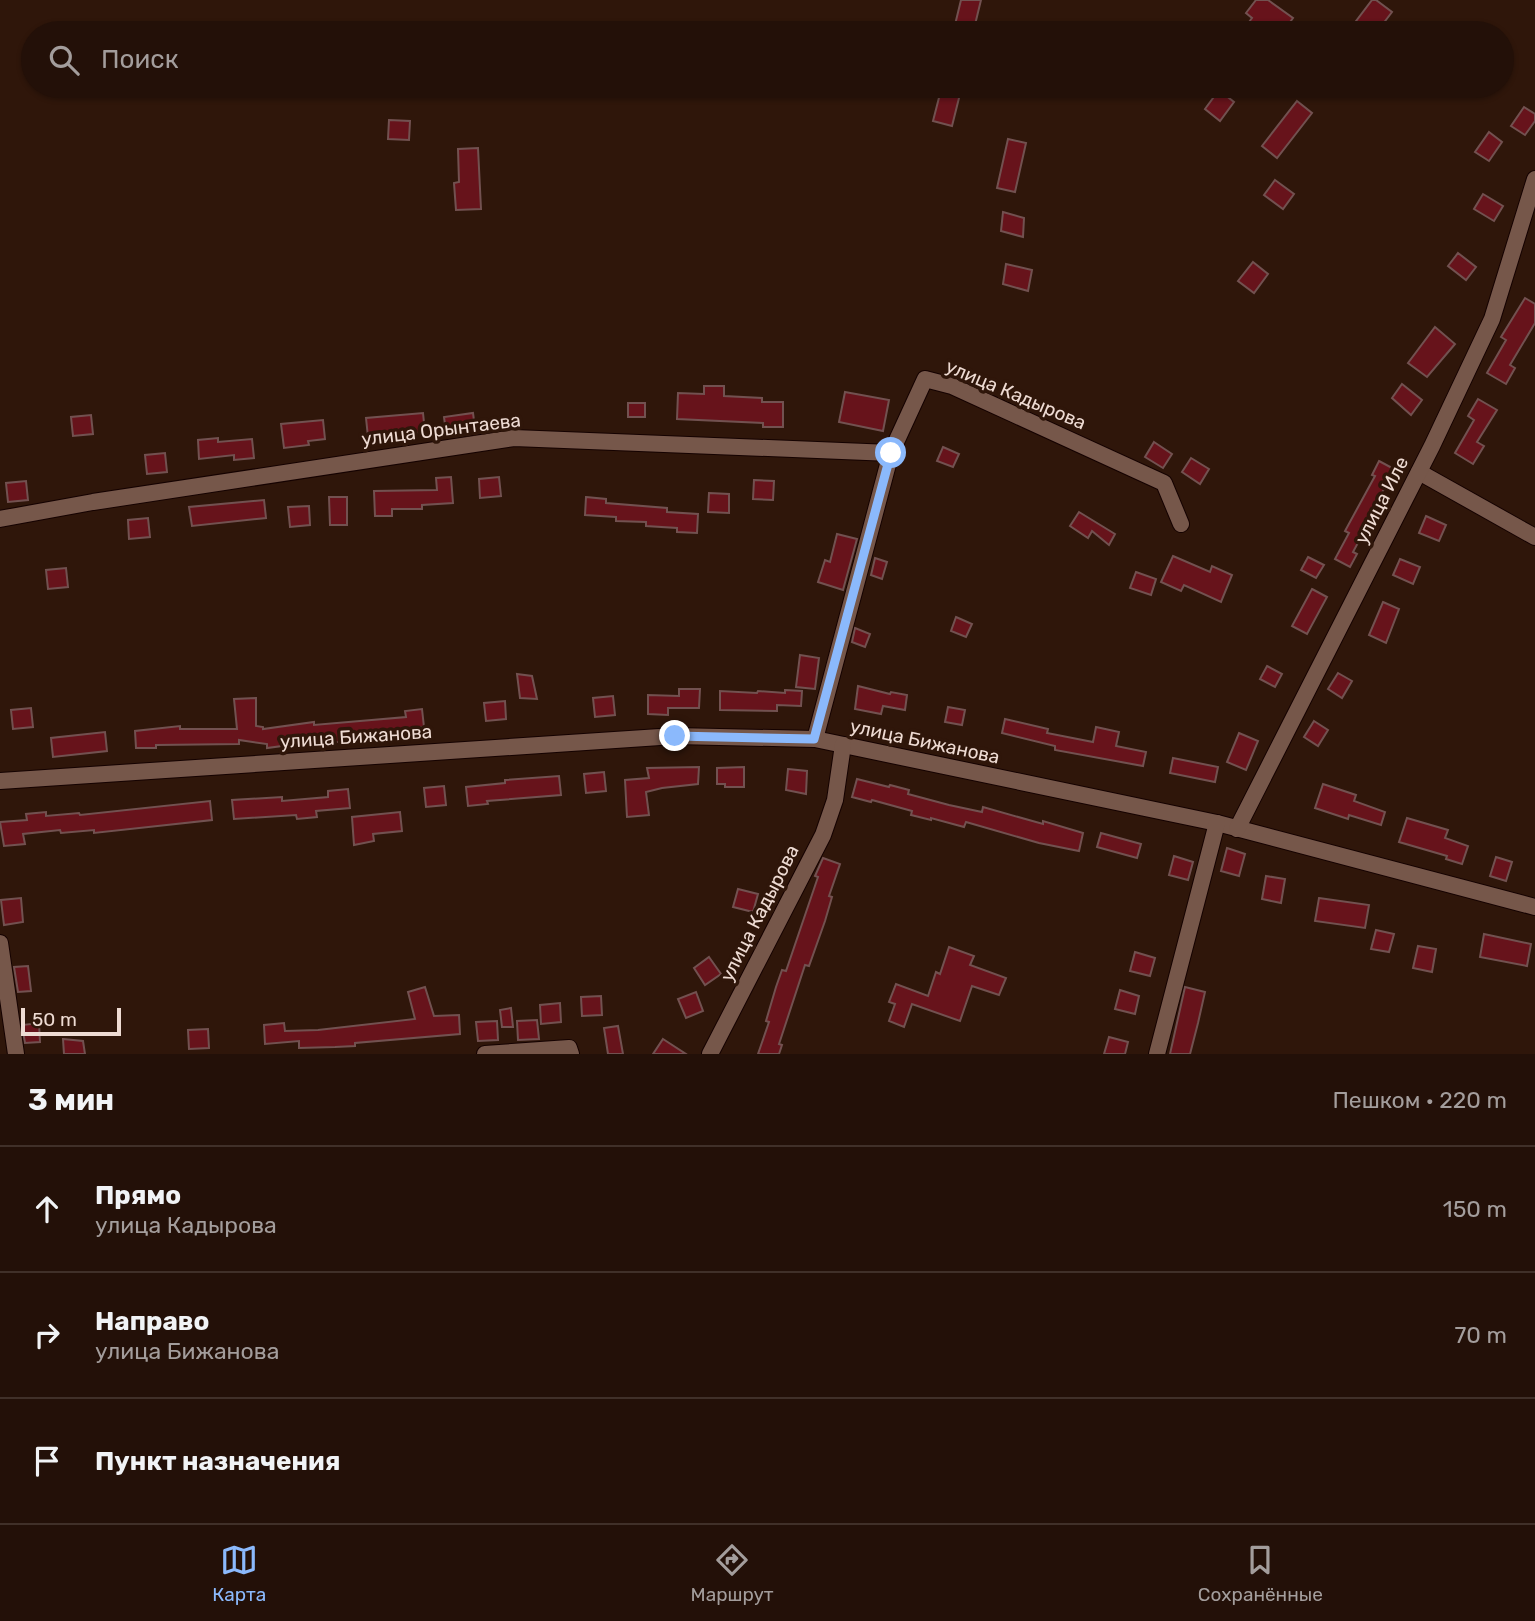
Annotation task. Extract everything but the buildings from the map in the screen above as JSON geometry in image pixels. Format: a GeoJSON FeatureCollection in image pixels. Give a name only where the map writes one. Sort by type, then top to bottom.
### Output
{"type":"FeatureCollection","features":[{"type":"Feature","properties":{"kind":"street","name":"улица Иле"},"geometry":{"type":"LineString","coordinates":[[1237,829],[1419,472],[1492,319],[1535,179]]}},
{"type":"Feature","properties":{"kind":"street","name":"улица Кадырова"},"geometry":{"type":"LineString","coordinates":[[814,739],[891,453],[925,379],[952,386],[1164,483],[1181,524]]}},
{"type":"Feature","properties":{"kind":"street","name":"улица Орынтаева"},"geometry":{"type":"LineString","coordinates":[[0,519],[135,495],[514,438],[891,453]]}},
{"type":"Feature","properties":{"kind":"street"},"geometry":{"type":"LineString","coordinates":[[1419,472],[1535,537]]}},
{"type":"Feature","properties":{"kind":"street","name":"улица Бижанова"},"geometry":{"type":"LineString","coordinates":[[0,781],[675,736],[814,739],[1217,823],[1535,907]]}},
{"type":"Feature","properties":{"kind":"street","name":"улица Кадырова"},"geometry":{"type":"LineString","coordinates":[[710,1054],[823,835],[835,800],[843,745]]}},
{"type":"Feature","properties":{"kind":"street"},"geometry":{"type":"LineString","coordinates":[[1157,1054],[1217,823]]}},
{"type":"Feature","properties":{"kind":"street"},"geometry":{"type":"LineString","coordinates":[[0,943],[16,1054]]}},
{"type":"Feature","properties":{"kind":"street"},"geometry":{"type":"LineString","coordinates":[[485,1054],[569,1048],[571,1054]]}},
{"type":"Feature","properties":{"kind":"route"},"geometry":{"type":"LineString","coordinates":[[675,736],[814,739],[891,453]]}}]}
